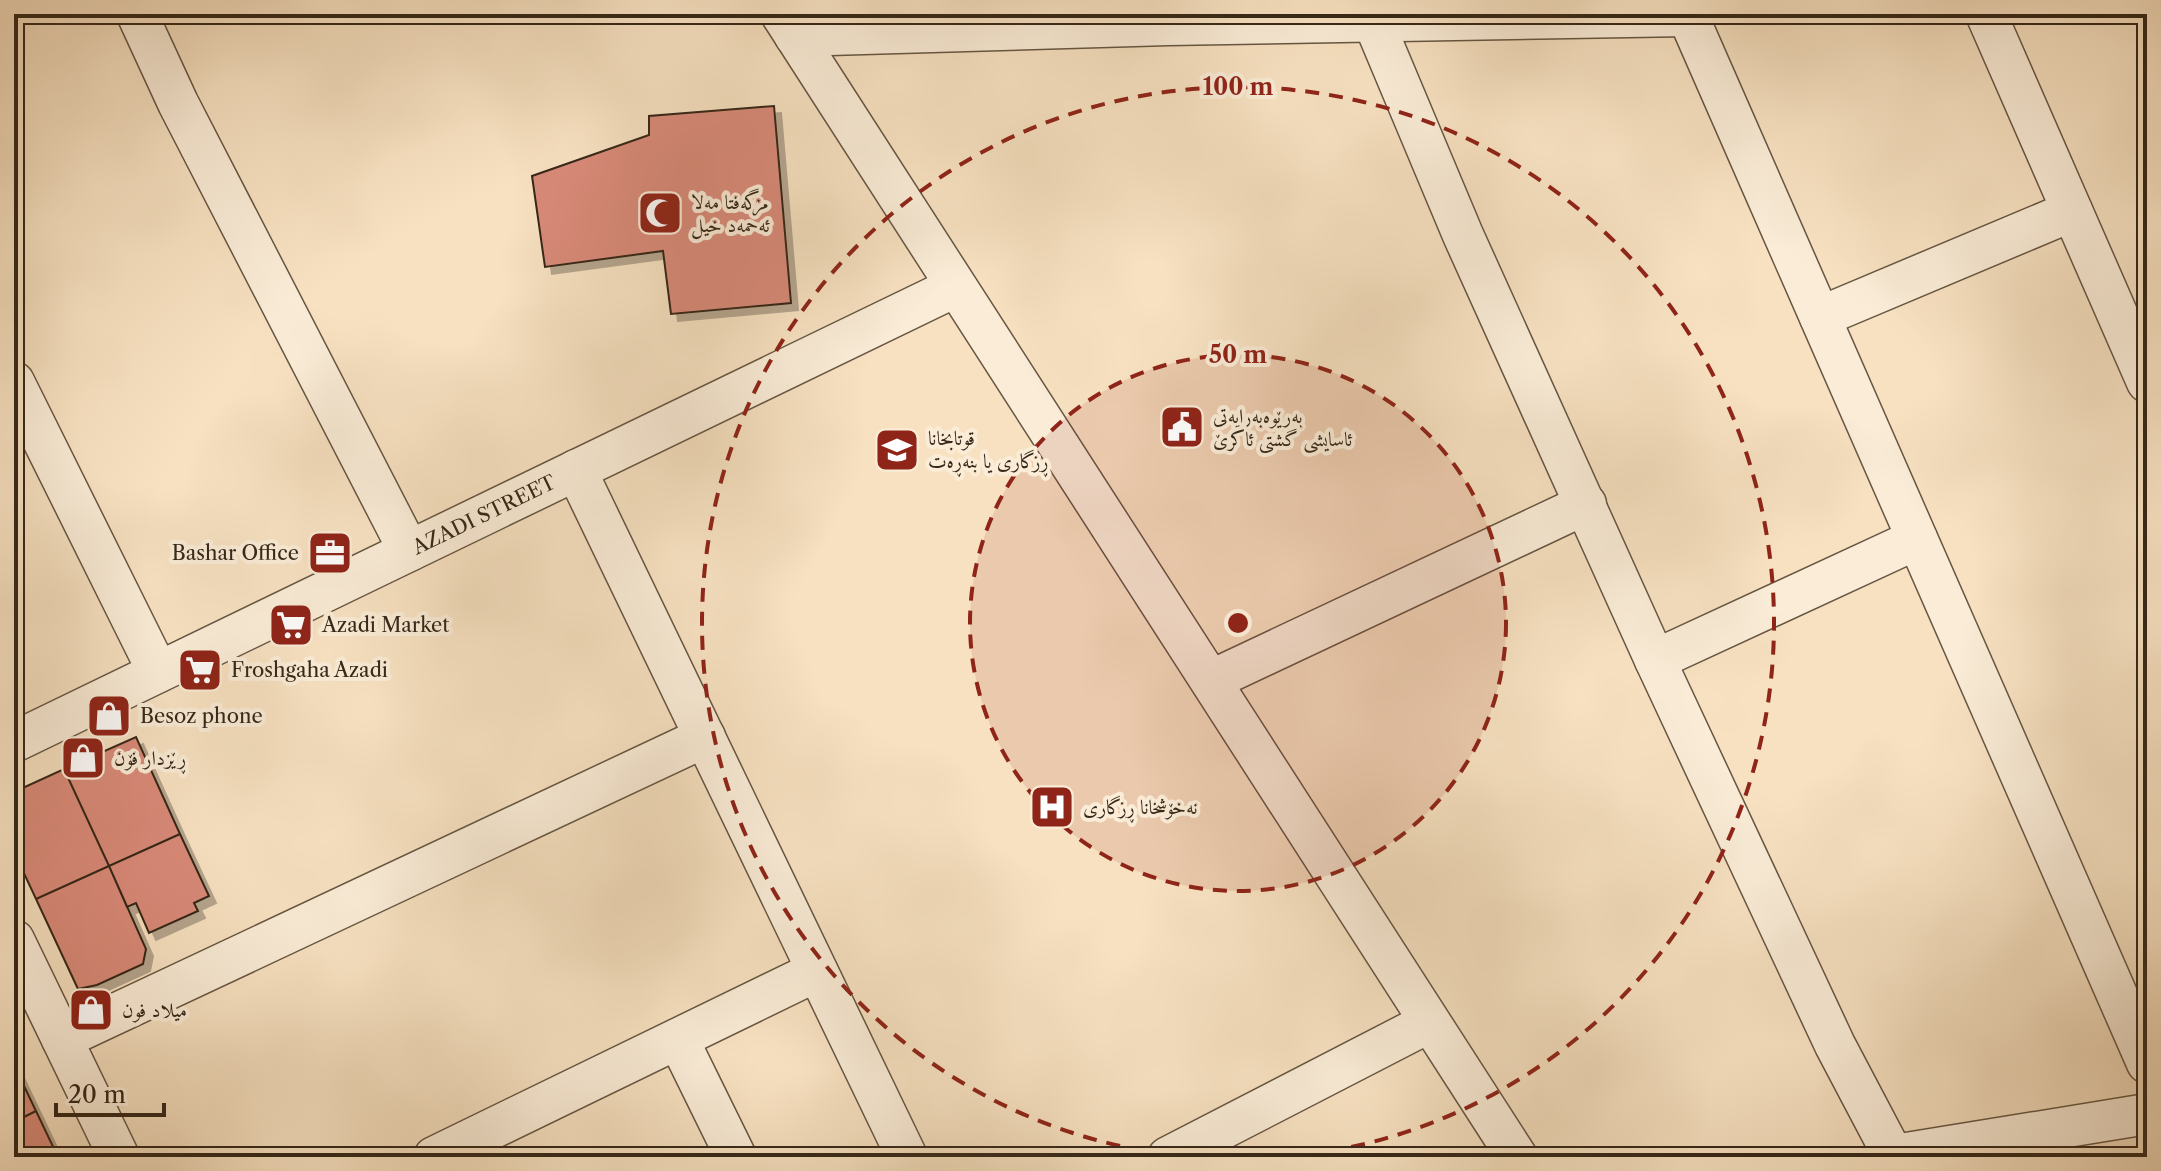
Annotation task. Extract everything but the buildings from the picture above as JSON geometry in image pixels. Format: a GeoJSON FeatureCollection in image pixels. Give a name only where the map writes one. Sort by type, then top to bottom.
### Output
{"type":"FeatureCollection","features":[{"type":"Feature","properties":{"kind":"street"},"geometry":{"type":"LineString","coordinates":[[137,14],[178,103],[409,551]]}},
{"type":"Feature","properties":{"kind":"street"},"geometry":{"type":"LineString","coordinates":[[1986,14],[2147,382]]}},
{"type":"Feature","properties":{"kind":"street"},"geometry":{"type":"LineString","coordinates":[[788,25],[1374,23],[1687,15],[2147,1063]]}},
{"type":"Feature","properties":{"kind":"street"},"geometry":{"type":"LineString","coordinates":[[1374,23],[1463,235],[1655,660],[1890,1156],[2147,1114]]}},
{"type":"Feature","properties":{"kind":"street"},"geometry":{"type":"LineString","coordinates":[[788,25],[1517,1157]]}},
{"type":"Feature","properties":{"kind":"street"},"geometry":{"type":"LineString","coordinates":[[1820,317],[2072,211]]}},
{"type":"Feature","properties":{"kind":"street","name":"AZADI STREET"},"geometry":{"type":"LineString","coordinates":[[14,742],[955,287]]}},
{"type":"Feature","properties":{"kind":"street"},"geometry":{"type":"LineString","coordinates":[[14,382],[24,425],[158,672]]}},
{"type":"Feature","properties":{"kind":"street"},"geometry":{"type":"LineString","coordinates":[[576,470],[907,1157]]}},
{"type":"Feature","properties":{"kind":"street"},"geometry":{"type":"LineString","coordinates":[[1212,680],[1586,504]]}},
{"type":"Feature","properties":{"kind":"street"},"geometry":{"type":"LineString","coordinates":[[1655,660],[1917,539]]}},
{"type":"Feature","properties":{"kind":"street"},"geometry":{"type":"LineString","coordinates":[[62,1039],[705,737]]}},
{"type":"Feature","properties":{"kind":"street"},"geometry":{"type":"LineString","coordinates":[[14,940],[119,1157]]}},
{"type":"Feature","properties":{"kind":"street"},"geometry":{"type":"LineString","coordinates":[[438,1156],[817,971]]}},
{"type":"Feature","properties":{"kind":"street"},"geometry":{"type":"LineString","coordinates":[[1168,1157],[1428,1023]]}},
{"type":"Feature","properties":{"kind":"street"},"geometry":{"type":"LineString","coordinates":[[678,1039],[736,1157]]}},
{"type":"Feature","properties":{"kind":"place","name":"مزگەفتا مەلا ئەحمەد خیل"},"geometry":{"type":"Point","coordinates":[660,213]}},
{"type":"Feature","properties":{"kind":"place","name":"بەرێوەبەرایەتی ئاسایشی گشتی ئاکرێ"},"geometry":{"type":"Point","coordinates":[1182,427]}},
{"type":"Feature","properties":{"kind":"place","name":"قوتابخانا ڕزگاری یا بنەڕەت"},"geometry":{"type":"Point","coordinates":[897,450]}},
{"type":"Feature","properties":{"kind":"place","name":"Bashar Office"},"geometry":{"type":"Point","coordinates":[330,553]}},
{"type":"Feature","properties":{"kind":"place","name":"Azadi Market"},"geometry":{"type":"Point","coordinates":[291,625]}},
{"type":"Feature","properties":{"kind":"place","name":"Froshgaha Azadi"},"geometry":{"type":"Point","coordinates":[200,670]}},
{"type":"Feature","properties":{"kind":"place","name":"Besoz phone"},"geometry":{"type":"Point","coordinates":[109,716]}},
{"type":"Feature","properties":{"kind":"place","name":"ڕێزدار فۆن"},"geometry":{"type":"Point","coordinates":[83,758]}},
{"type":"Feature","properties":{"kind":"place","name":"نەخۆشخانا ڕزگاری"},"geometry":{"type":"Point","coordinates":[1052,807]}},
{"type":"Feature","properties":{"kind":"place","name":"ميلاد فون"},"geometry":{"type":"Point","coordinates":[91,1010]}}]}
